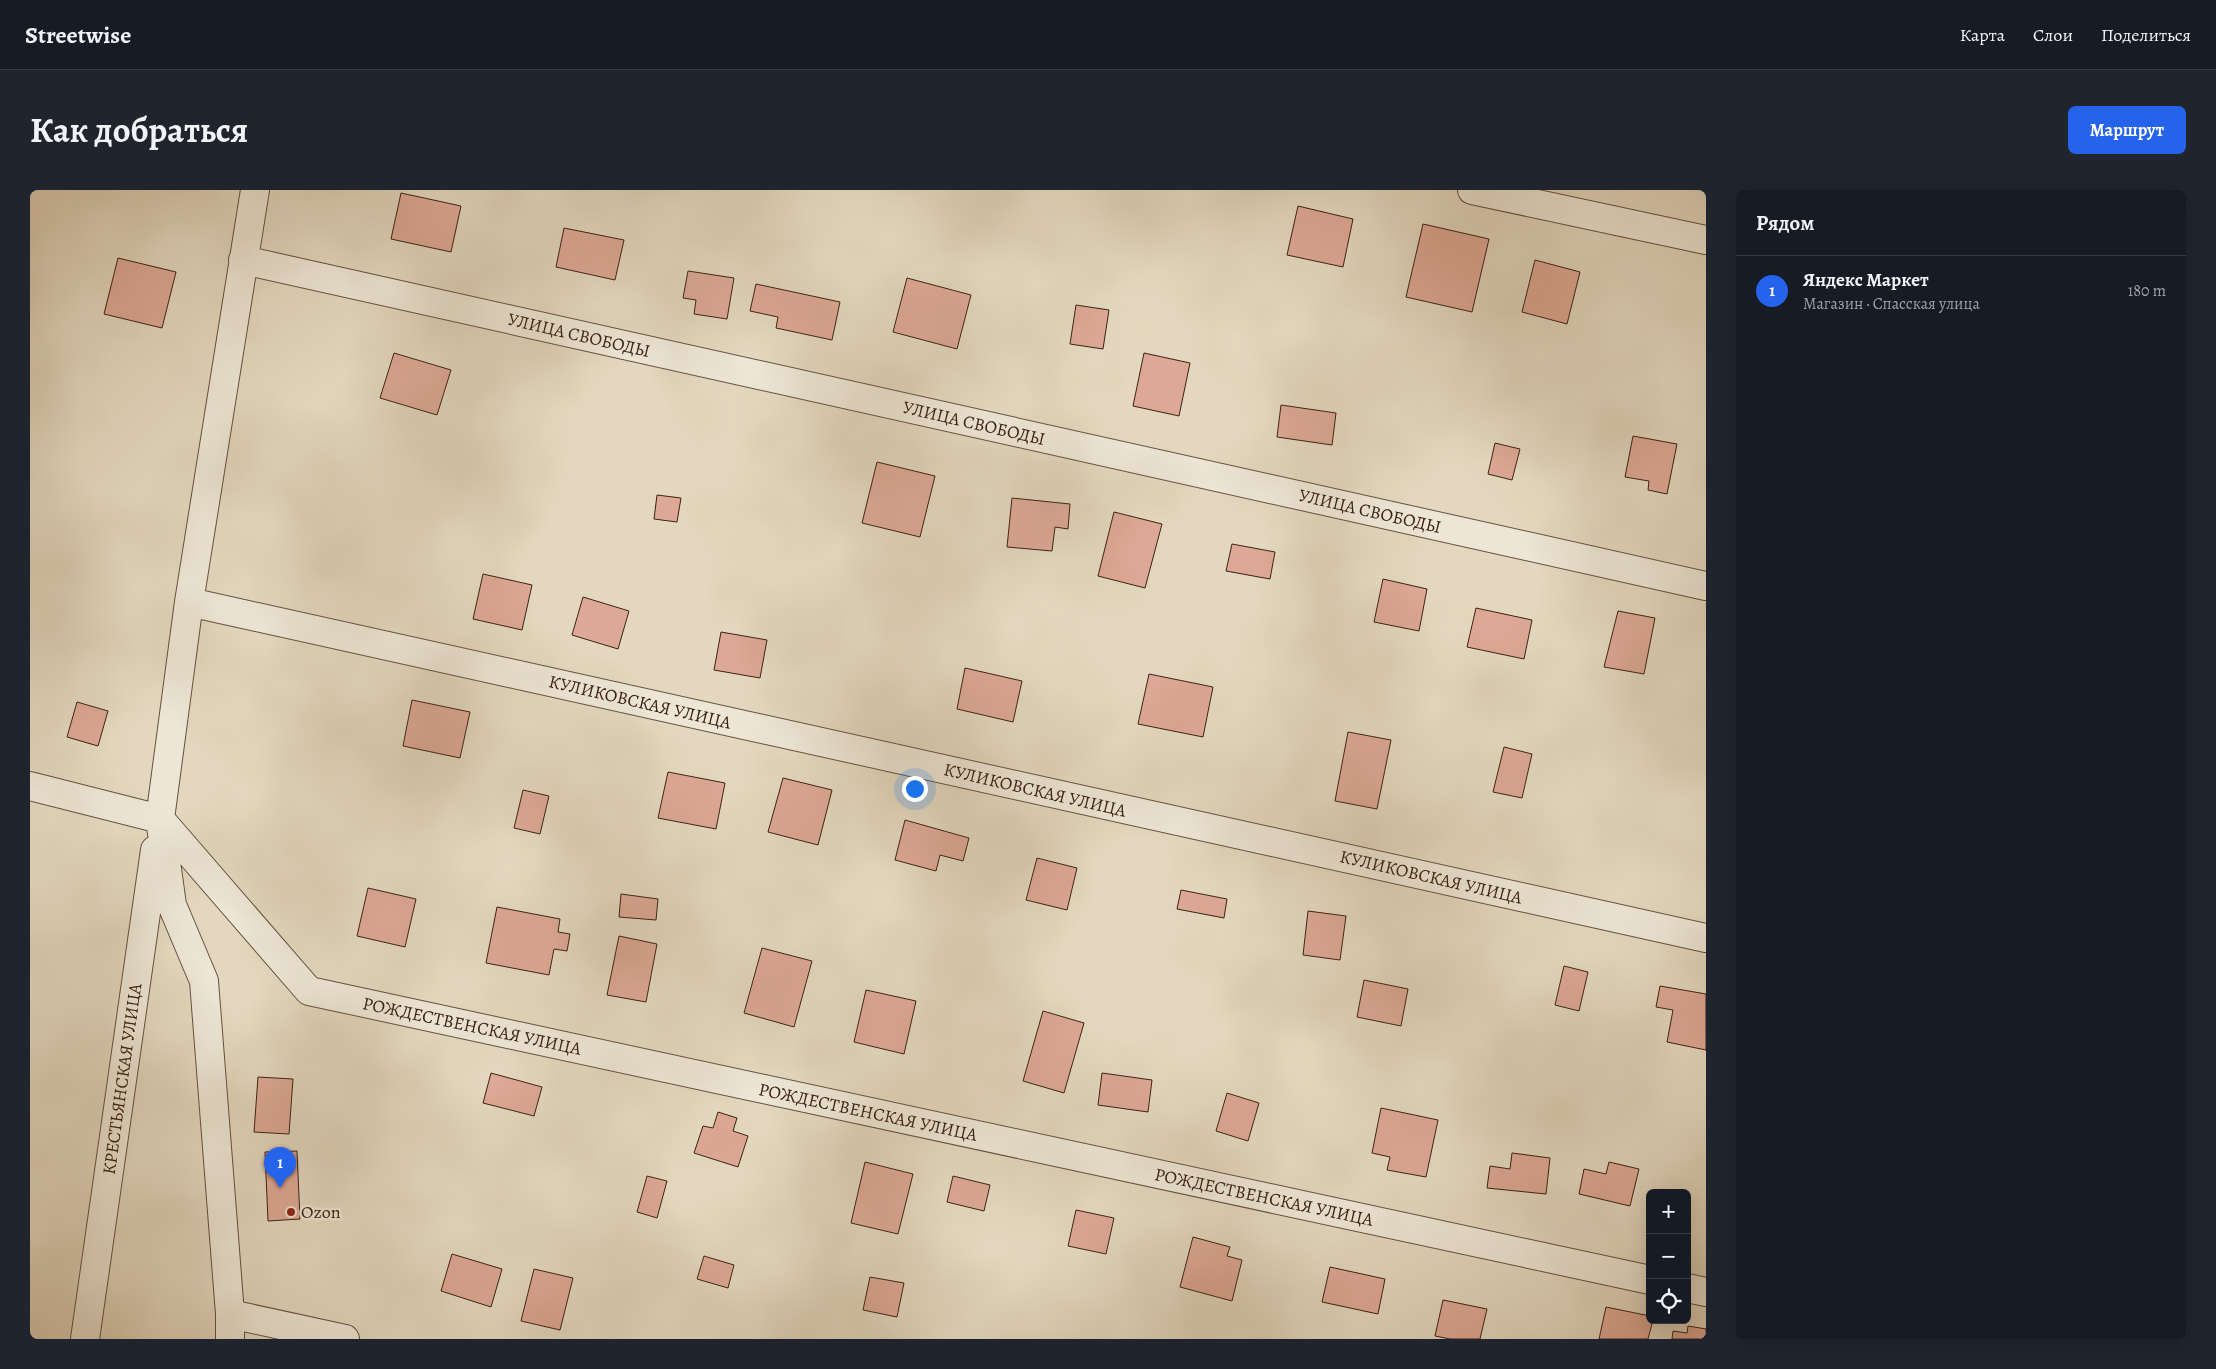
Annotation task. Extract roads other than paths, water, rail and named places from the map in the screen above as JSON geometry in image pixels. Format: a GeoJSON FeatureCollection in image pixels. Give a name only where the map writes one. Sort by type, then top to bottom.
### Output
{"type":"FeatureCollection","features":[{"type":"Feature","properties":{"kind":"street","name":"КРЕСТЬЯНСКАЯ УЛИЦА"},"geometry":{"type":"LineString","coordinates":[[85,1339],[160,819],[189,602],[255,190]]}},
{"type":"Feature","properties":{"kind":"street"},"geometry":{"type":"LineString","coordinates":[[1472,190],[1706,240]]}},
{"type":"Feature","properties":{"kind":"street","name":"УЛИЦА СВОБОДЫ"},"geometry":{"type":"LineString","coordinates":[[243,260],[1706,586]]}},
{"type":"Feature","properties":{"kind":"street","name":"КУЛИКОВСКАЯ УЛИЦА"},"geometry":{"type":"LineString","coordinates":[[189,602],[1706,938]]}},
{"type":"Feature","properties":{"kind":"street"},"geometry":{"type":"LineString","coordinates":[[30,786],[160,819],[172,904],[204,981],[230,1326],[345,1339]]}},
{"type":"Feature","properties":{"kind":"street","name":"РОЖДЕСТВЕНСКАЯ УЛИЦА"},"geometry":{"type":"LineString","coordinates":[[160,819],[309,991],[1646,1279]]}},
{"type":"Feature","properties":{"kind":"street"},"geometry":{"type":"LineString","coordinates":[[1691,1289],[1706,1292]]}},
{"type":"Feature","properties":{"kind":"place","name":"Яндекс Маркет"},"geometry":{"type":"Point","coordinates":[280,1188]}},
{"type":"Feature","properties":{"kind":"place","name":"Ozon"},"geometry":{"type":"Point","coordinates":[291,1212]}}]}
